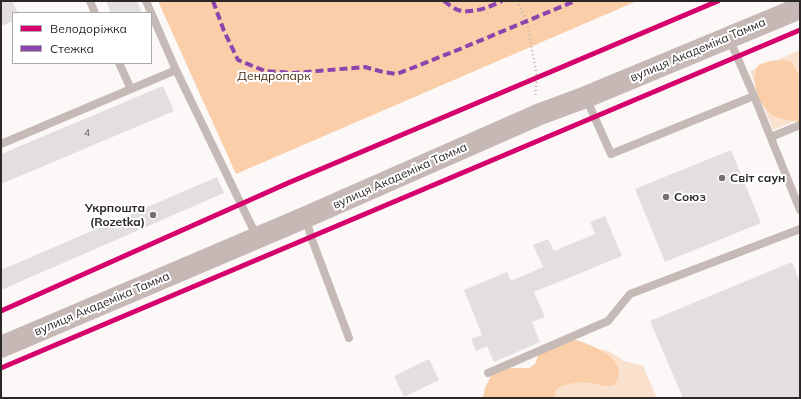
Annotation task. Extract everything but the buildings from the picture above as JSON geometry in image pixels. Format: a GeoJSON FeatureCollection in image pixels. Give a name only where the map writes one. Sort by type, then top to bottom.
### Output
{"type":"FeatureCollection","features":[{"type":"Feature","properties":{"kind":"main road","name":"вулиця Академіка Тамма"},"geometry":{"type":"LineString","coordinates":[[1,347],[306,217],[540,114],[586,97],[800,8]]}},
{"type":"Feature","properties":{"kind":"lane"},"geometry":{"type":"LineString","coordinates":[[90,1],[95,12]]}},
{"type":"Feature","properties":{"kind":"lane"},"geometry":{"type":"LineString","coordinates":[[146,1],[151,12]]}},
{"type":"Feature","properties":{"kind":"lane"},"geometry":{"type":"LineString","coordinates":[[152,15],[176,70],[257,237]]}},
{"type":"Feature","properties":{"kind":"lane"},"geometry":{"type":"LineString","coordinates":[[728,37],[754,96],[800,210]]}},
{"type":"Feature","properties":{"kind":"lane"},"geometry":{"type":"LineString","coordinates":[[119,64],[131,89]]}},
{"type":"Feature","properties":{"kind":"lane"},"geometry":{"type":"LineString","coordinates":[[1,144],[176,70]]}},
{"type":"Feature","properties":{"kind":"lane"},"geometry":{"type":"LineString","coordinates":[[586,97],[611,154],[754,96]]}},
{"type":"Feature","properties":{"kind":"lane"},"geometry":{"type":"LineString","coordinates":[[771,137],[800,125]]}},
{"type":"Feature","properties":{"kind":"lane"},"geometry":{"type":"LineString","coordinates":[[306,217],[311,237],[349,338]]}},
{"type":"Feature","properties":{"kind":"lane"},"geometry":{"type":"LineString","coordinates":[[488,373],[608,321],[630,294],[800,229]]}},
{"type":"Feature","properties":{"kind":"path"},"geometry":{"type":"LineString","coordinates":[[517,1],[527,22],[537,77],[535,101],[540,114]]}},
{"type":"Feature","properties":{"kind":"shaded area"},"geometry":{"type":"Polygon","coordinates":[[[800,50],[800,119],[773,130],[750,71],[800,50]]]}},
{"type":"Feature","properties":{"kind":"shaded area"},"geometry":{"type":"Polygon","coordinates":[[[590,348],[609,351],[624,361],[643,366],[657,398],[493,398],[590,348]]]}},
{"type":"Feature","properties":{"kind":"green space","name":"Дендропарк"},"geometry":{"type":"Polygon","coordinates":[[[158,1],[637,1],[236,174],[158,1]]]}},
{"type":"Feature","properties":{"kind":"green space"},"geometry":{"type":"Polygon","coordinates":[[[784,60],[792,62],[797,72],[800,74],[800,121],[798,122],[776,117],[770,113],[760,101],[755,86],[755,72],[758,65],[770,61],[784,60]]]}},
{"type":"Feature","properties":{"kind":"green space"},"geometry":{"type":"Polygon","coordinates":[[[572,339],[598,349],[614,360],[618,368],[619,376],[615,385],[605,386],[574,383],[564,385],[555,390],[555,398],[483,398],[485,388],[491,376],[499,371],[510,368],[529,368],[535,364],[539,353],[572,339]]]}},
{"type":"Feature","properties":{"kind":"marked path"},"geometry":{"type":"LineString","coordinates":[[213,1],[224,31],[238,60],[265,71],[293,73],[365,67],[397,74],[575,1]]}},
{"type":"Feature","properties":{"kind":"marked path"},"geometry":{"type":"LineString","coordinates":[[444,1],[452,7],[463,11],[486,8],[502,1]]}},
{"type":"Feature","properties":{"kind":"cycle path"},"geometry":{"type":"LineString","coordinates":[[1,311],[288,183],[718,1]]}},
{"type":"Feature","properties":{"kind":"cycle path"},"geometry":{"type":"LineString","coordinates":[[1,368],[800,30]]}},
{"type":"Feature","properties":{"kind":"place","name":"Світ саун"},"geometry":{"type":"Point","coordinates":[722,178]}},
{"type":"Feature","properties":{"kind":"place","name":"Союз"},"geometry":{"type":"Point","coordinates":[666,197]}},
{"type":"Feature","properties":{"kind":"place","name":"Укрпошта (Rozetka)"},"geometry":{"type":"Point","coordinates":[153,215]}}]}
